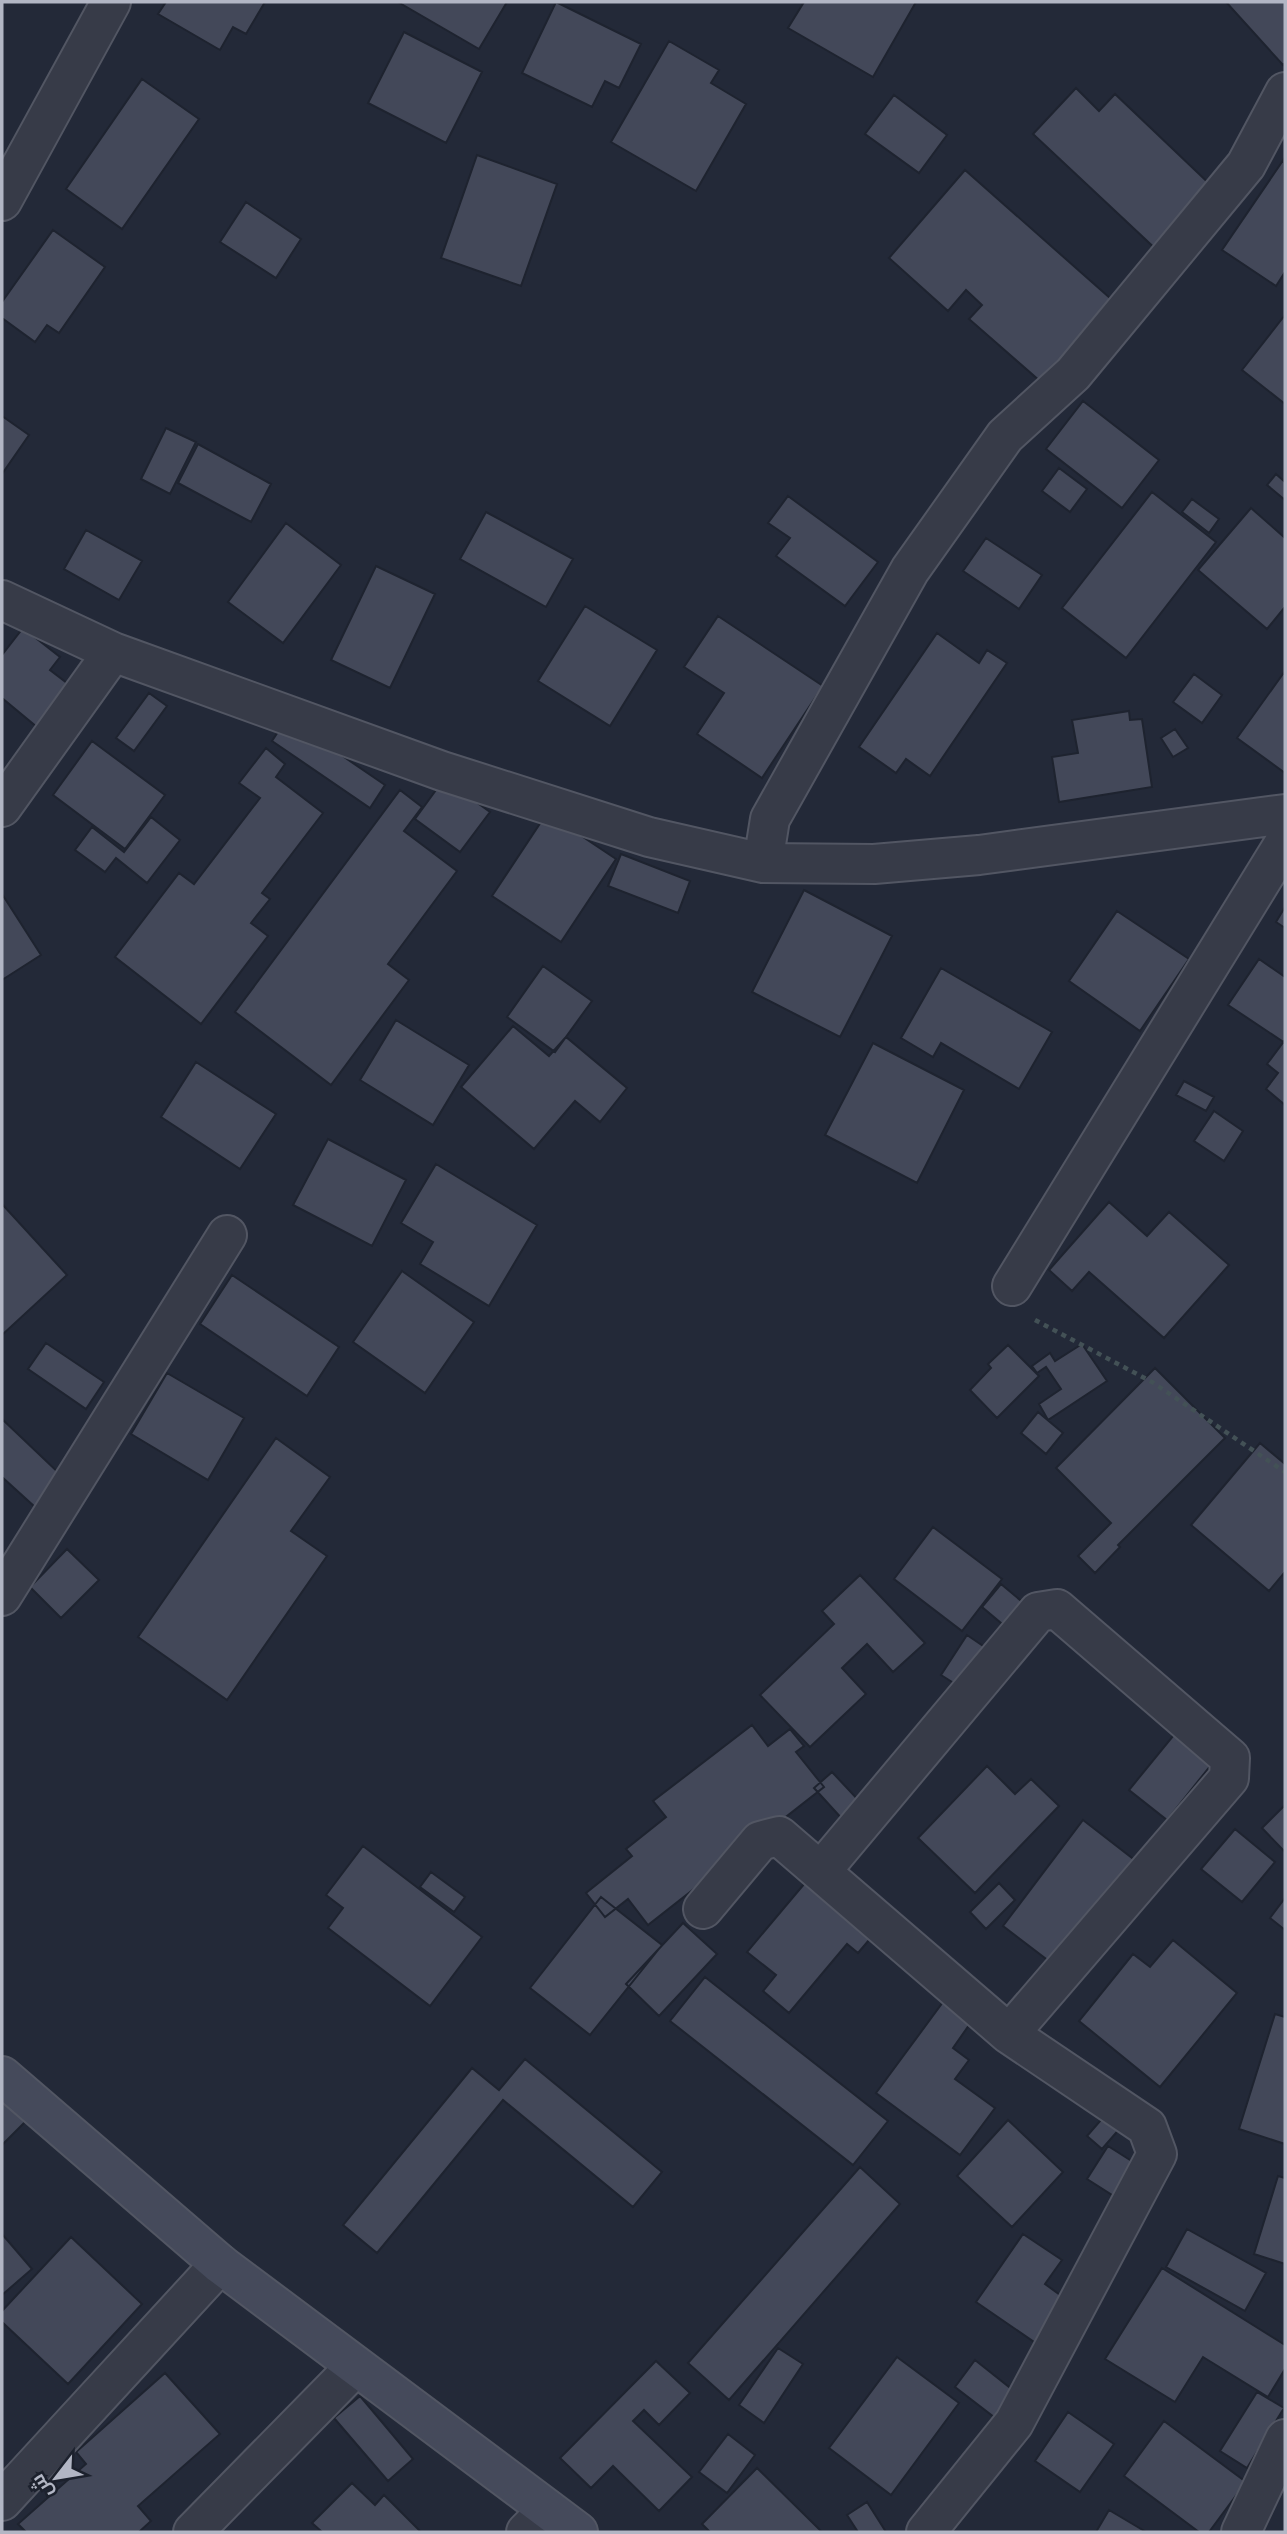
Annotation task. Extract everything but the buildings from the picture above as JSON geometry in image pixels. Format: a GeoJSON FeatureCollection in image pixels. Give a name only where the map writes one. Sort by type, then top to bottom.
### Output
{"type":"FeatureCollection","features":[{"type":"Feature","properties":{"kind":"street"},"geometry":{"type":"LineString","coordinates":[[2,201],[111,2]]}},
{"type":"Feature","properties":{"kind":"street"},"geometry":{"type":"LineString","coordinates":[[763,863],[770,819],[910,570],[1005,436],[1073,374],[1246,165],[1285,92]]}},
{"type":"Feature","properties":{"kind":"street"},"geometry":{"type":"LineString","coordinates":[[2,600],[113,652],[442,771],[649,837],[763,863],[874,864],[979,855],[1285,814]]}},
{"type":"Feature","properties":{"kind":"street"},"geometry":{"type":"LineString","coordinates":[[2,807],[113,652]]}},
{"type":"Feature","properties":{"kind":"street"},"geometry":{"type":"LineString","coordinates":[[1012,1286],[1285,842]]}},
{"type":"Feature","properties":{"kind":"street"},"geometry":{"type":"LineString","coordinates":[[2,1595],[227,1235]]}},
{"type":"Feature","properties":{"kind":"street"},"geometry":{"type":"LineString","coordinates":[[821,1871],[1038,1612],[1057,1609],[1230,1758],[1229,1779],[1009,2034]]}},
{"type":"Feature","properties":{"kind":"street"},"geometry":{"type":"LineString","coordinates":[[703,1909],[761,1841],[779,1836],[1009,2034],[1147,2127],[1157,2154],[1014,2423],[926,2532]]}},
{"type":"Feature","properties":{"kind":"street"},"geometry":{"type":"LineString","coordinates":[[2,2076],[220,2264],[355,2367],[537,2521],[578,2532]]}},
{"type":"Feature","properties":{"kind":"street"},"geometry":{"type":"LineString","coordinates":[[2,2501],[220,2264]]}},
{"type":"Feature","properties":{"kind":"street"},"geometry":{"type":"LineString","coordinates":[[193,2532],[355,2367]]}},
{"type":"Feature","properties":{"kind":"street"},"geometry":{"type":"LineString","coordinates":[[1241,2532],[1285,2439]]}},
{"type":"Feature","properties":{"kind":"path"},"geometry":{"type":"LineString","coordinates":[[1012,1286],[1035,1320],[1152,1382],[1285,1472]]}}]}
